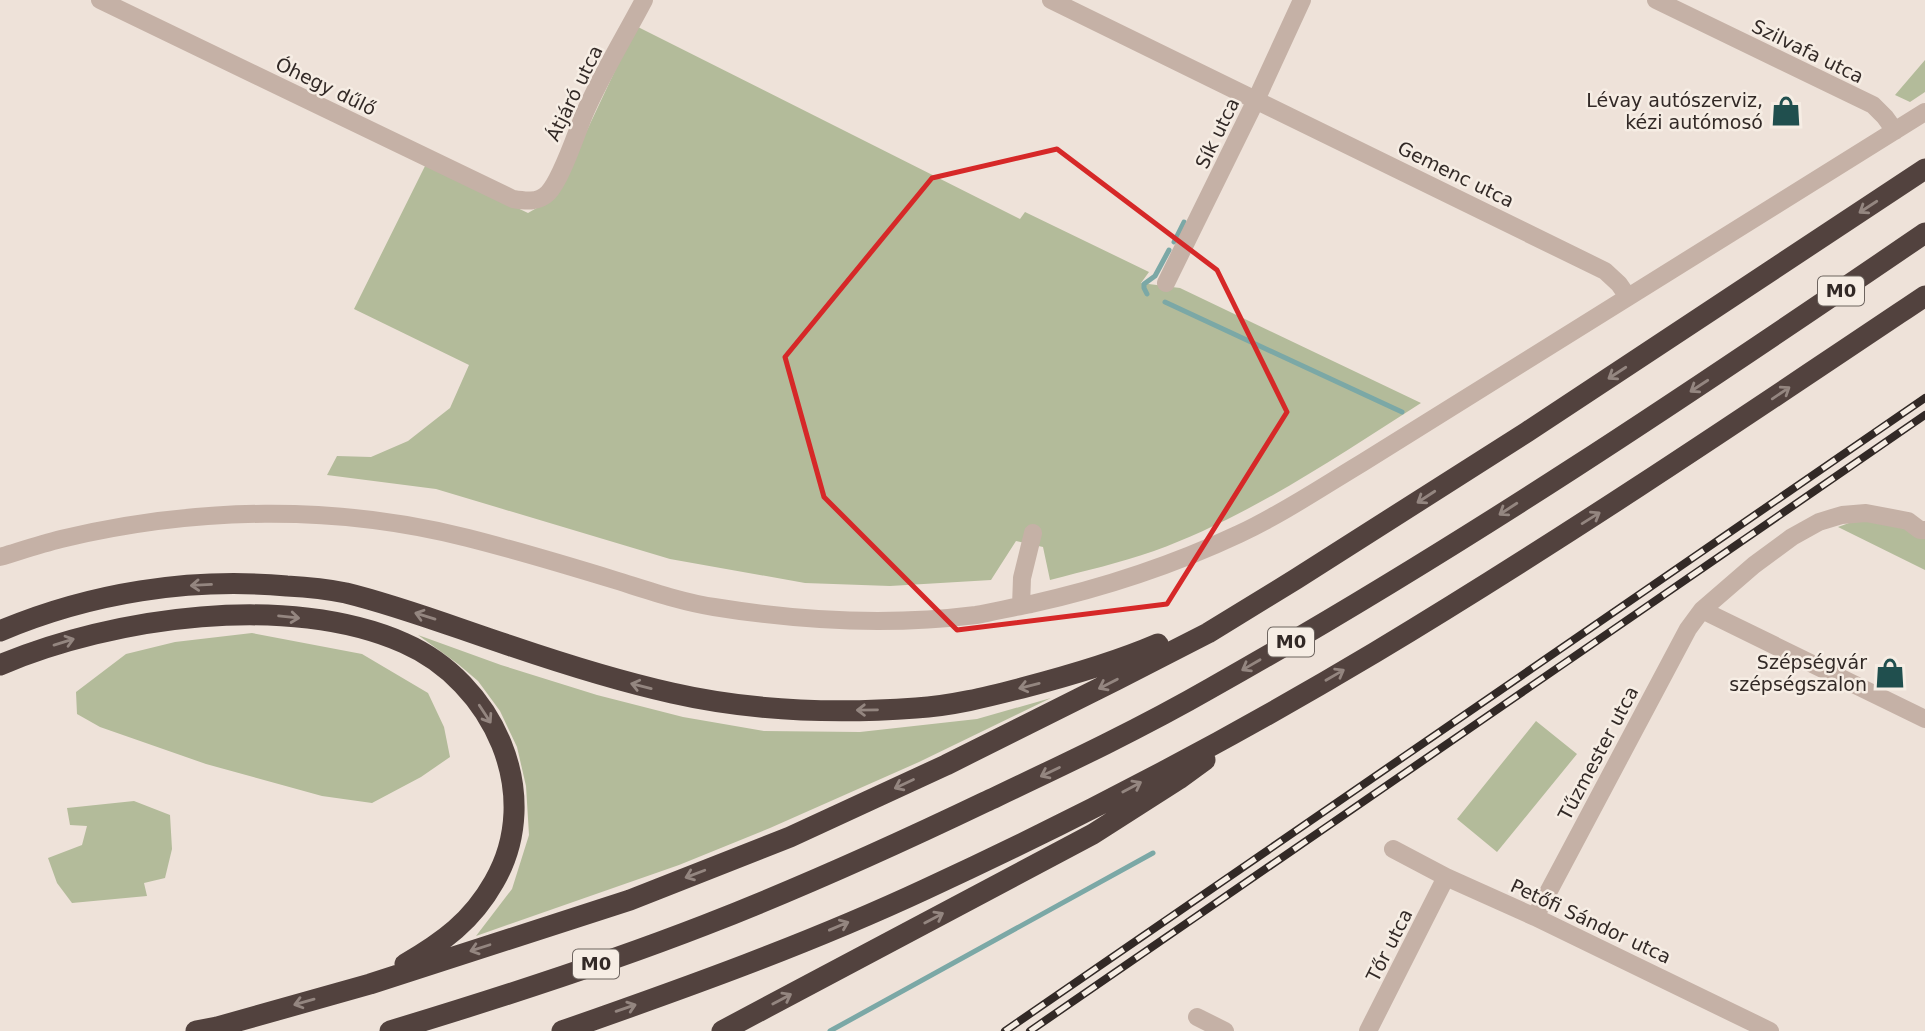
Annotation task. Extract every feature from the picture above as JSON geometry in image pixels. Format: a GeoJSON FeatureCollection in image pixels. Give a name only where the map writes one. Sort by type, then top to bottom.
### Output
{"type":"FeatureCollection","features":[{"type":"Feature","properties":{"kind":"highway"},"geometry":{"type":"LineString","coordinates":[[196,1031],[370,984],[630,900],[790,837],[946,765],[1208,632],[1296,579],[1527,432],[1925,169]]}},
{"type":"Feature","properties":{"kind":"highway","name":"M0"},"geometry":{"type":"LineString","coordinates":[[390,1031],[517,993],[702,926],[799,887],[872,856],[1041,776],[1184,703],[1350,607],[1499,515],[1756,348],[1925,233]]}},
{"type":"Feature","properties":{"kind":"highway","name":"M0"},"geometry":{"type":"LineString","coordinates":[[562,1031],[720,975],[922,891],[1093,807],[1254,722],[1373,654],[1516,565],[1659,474],[1925,296]]}},
{"type":"Feature","properties":{"kind":"highway"},"geometry":{"type":"LineString","coordinates":[[0,631],[68,607],[139,591],[204,584],[268,584],[343,593],[440,621],[636,685],[725,703],[786,709],[872,710],[919,708],[983,698],[1052,681],[1135,654],[1296,579]]}},
{"type":"Feature","properties":{"kind":"highway"},"geometry":{"type":"LineString","coordinates":[[0,665],[55,645],[112,630],[163,621],[240,615],[278,616],[362,629],[405,643],[437,662],[462,684],[482,708],[499,736],[509,762],[514,797],[511,836],[507,854],[495,882],[473,913],[447,938],[370,984]]}},
{"type":"Feature","properties":{"kind":"highway"},"geometry":{"type":"LineString","coordinates":[[722,1031],[1093,834],[1179,779],[1254,722]]}},
{"type":"Feature","properties":{"kind":"street","name":"Óhegy dűlő"},"geometry":{"type":"LineString","coordinates":[[100,0],[513,199],[537,200]]}},
{"type":"Feature","properties":{"kind":"street","name":"Átjáró utca"},"geometry":{"type":"LineString","coordinates":[[537,200],[548,193],[556,182],[586,108],[644,0]]}},
{"type":"Feature","properties":{"kind":"street","name":"Gemenc utca"},"geometry":{"type":"LineString","coordinates":[[1051,0],[1605,271],[1628,297]]}},
{"type":"Feature","properties":{"kind":"street","name":"Sík utca"},"geometry":{"type":"LineString","coordinates":[[1166,283],[1302,0]]}},
{"type":"Feature","properties":{"kind":"street","name":"Szilvafa utca"},"geometry":{"type":"LineString","coordinates":[[1656,0],[1873,106],[1895,131]]}},
{"type":"Feature","properties":{"kind":"street"},"geometry":{"type":"LineString","coordinates":[[0,557],[73,536],[208,515],[265,513],[332,516],[465,537],[658,593],[709,606],[750,612],[834,620],[882,621],[977,614],[1021,606],[1151,570],[1259,524],[1362,463],[1925,112]]}},
{"type":"Feature","properties":{"kind":"street","name":"Tűzmester utca"},"geometry":{"type":"LineString","coordinates":[[1535,917],[1688,629],[1702,610],[1754,565],[1792,537],[1819,522],[1842,515],[1866,513],[1908,521],[1920,530],[1925,530]]}},
{"type":"Feature","properties":{"kind":"street"},"geometry":{"type":"LineString","coordinates":[[1021,606],[1022,578],[1033,533]]}},
{"type":"Feature","properties":{"kind":"street"},"geometry":{"type":"LineString","coordinates":[[1702,610],[1925,719]]}},
{"type":"Feature","properties":{"kind":"street","name":"Petőfi Sándor utca"},"geometry":{"type":"LineString","coordinates":[[1393,849],[1446,877],[1770,1031]]}},
{"type":"Feature","properties":{"kind":"street","name":"Tőr utca"},"geometry":{"type":"LineString","coordinates":[[1368,1031],[1446,877]]}},
{"type":"Feature","properties":{"kind":"street"},"geometry":{"type":"LineString","coordinates":[[1197,1017],[1225,1031]]}},
{"type":"Feature","properties":{"kind":"highlighted area"},"geometry":{"type":"Polygon","coordinates":[[[1057,149],[1217,270],[1287,412],[1167,604],[957,630],[824,497],[785,357],[932,178],[1057,149]]]}},
{"type":"Feature","properties":{"kind":"green space"},"geometry":{"type":"Polygon","coordinates":[[[636,26],[1020,219],[1025,212],[1149,272],[1141,283],[1180,288],[1421,403],[1291,484],[1224,521],[1154,551],[1050,580],[1043,547],[1016,541],[991,580],[890,586],[805,583],[670,559],[436,489],[327,475],[337,456],[371,457],[408,441],[450,408],[469,365],[354,309],[426,164],[528,213],[547,202],[558,192],[636,26]]]}},
{"type":"Feature","properties":{"kind":"green space"},"geometry":{"type":"Polygon","coordinates":[[[1925,60],[1925,92],[1910,102],[1895,95],[1925,60]]]}},
{"type":"Feature","properties":{"kind":"green space"},"geometry":{"type":"Polygon","coordinates":[[[1860,519],[1925,525],[1925,570],[1838,527],[1860,519]]]}},
{"type":"Feature","properties":{"kind":"green space"},"geometry":{"type":"Polygon","coordinates":[[[252,633],[362,654],[428,693],[444,727],[450,757],[421,777],[372,803],[322,796],[206,764],[100,727],[77,714],[76,692],[126,654],[175,642],[252,633]]]}},
{"type":"Feature","properties":{"kind":"green space"},"geometry":{"type":"Polygon","coordinates":[[[418,635],[597,695],[683,717],[764,731],[860,732],[977,719],[1051,698],[919,762],[770,828],[679,865],[476,936],[512,889],[529,835],[526,786],[517,747],[500,711],[478,681],[418,635]]]}},
{"type":"Feature","properties":{"kind":"green space"},"geometry":{"type":"Polygon","coordinates":[[[1536,721],[1577,754],[1497,852],[1457,819],[1536,721]]]}},
{"type":"Feature","properties":{"kind":"green space"},"geometry":{"type":"Polygon","coordinates":[[[134,801],[170,815],[172,849],[165,878],[144,883],[147,896],[72,903],[57,883],[48,858],[82,845],[87,826],[70,825],[67,808],[134,801]]]}},
{"type":"Feature","properties":{"kind":"waterway"},"geometry":{"type":"LineString","coordinates":[[1174,242],[1184,222]]}},
{"type":"Feature","properties":{"kind":"waterway"},"geometry":{"type":"LineString","coordinates":[[1147,294],[1144,284],[1155,276],[1169,250]]}},
{"type":"Feature","properties":{"kind":"waterway"},"geometry":{"type":"LineString","coordinates":[[1165,302],[1402,412]]}},
{"type":"Feature","properties":{"kind":"waterway"},"geometry":{"type":"LineString","coordinates":[[830,1031],[1153,853]]}},
{"type":"Feature","properties":{"kind":"railway"},"geometry":{"type":"LineString","coordinates":[[1005,1031],[1925,398]]}},
{"type":"Feature","properties":{"kind":"railway"},"geometry":{"type":"LineString","coordinates":[[1030,1031],[1925,415]]}},
{"type":"Feature","properties":{"kind":"place","name":"Lévay autószerviz, kézi autómosó"},"geometry":{"type":"Point","coordinates":[1786,111]}},
{"type":"Feature","properties":{"kind":"place","name":"Szépségvár szépségszalon"},"geometry":{"type":"Point","coordinates":[1890,673]}}]}
